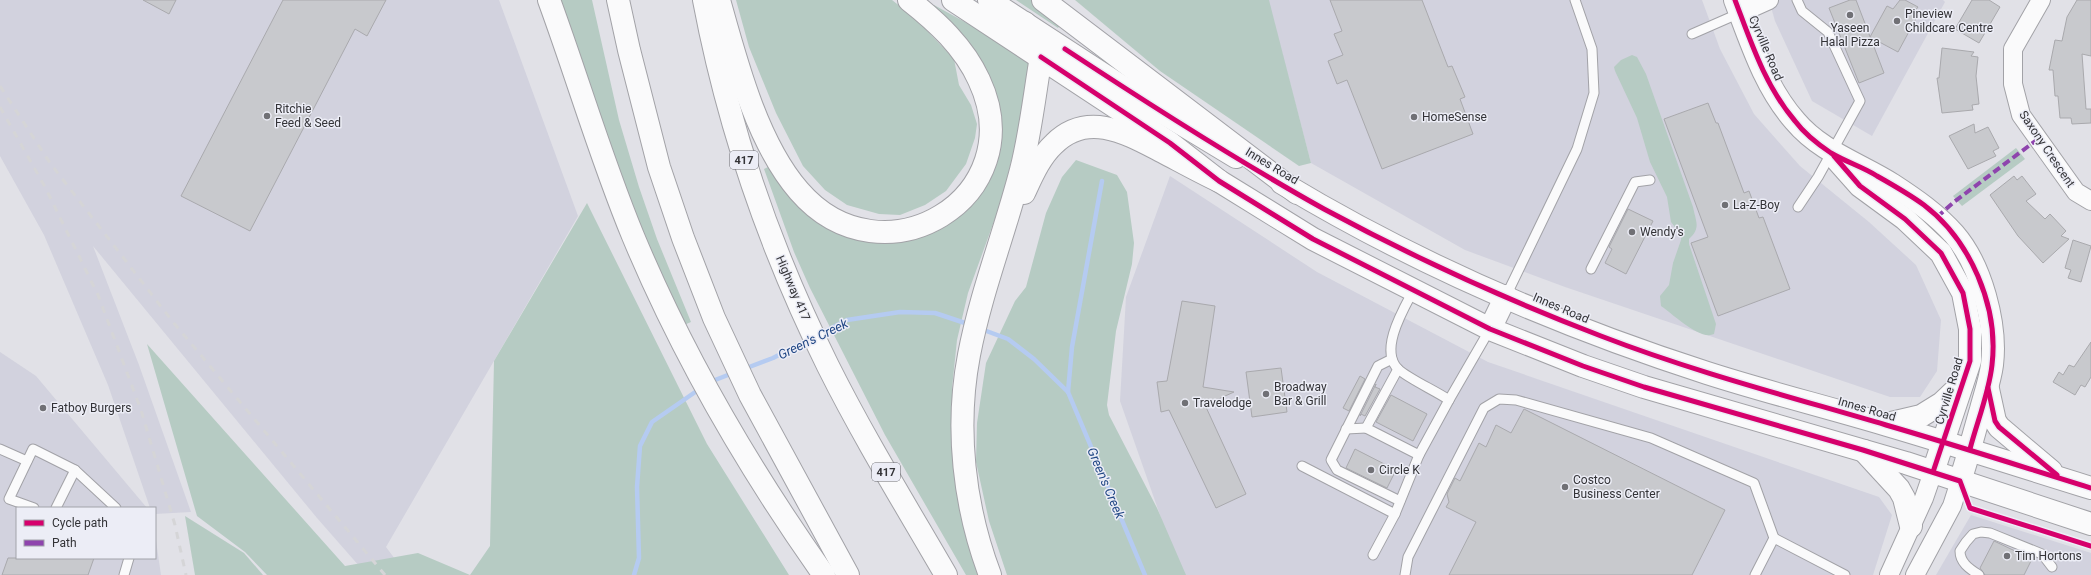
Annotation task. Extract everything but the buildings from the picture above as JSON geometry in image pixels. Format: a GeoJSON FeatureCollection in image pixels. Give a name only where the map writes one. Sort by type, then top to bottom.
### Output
{"type":"FeatureCollection","features":[{"type":"Feature","properties":{"kind":"main road"},"geometry":{"type":"LineString","coordinates":[[549,0],[603,157],[633,236],[694,367],[721,414],[798,538],[824,575]]}},
{"type":"Feature","properties":{"kind":"main road"},"geometry":{"type":"LineString","coordinates":[[609,0],[629,71],[649,128]]}},
{"type":"Feature","properties":{"kind":"main road"},"geometry":{"type":"LineString","coordinates":[[618,0],[649,128],[671,203],[726,347],[750,395],[848,575]]}},
{"type":"Feature","properties":{"kind":"main road","name":"Highway 417"},"geometry":{"type":"LineString","coordinates":[[704,0],[717,64],[750,176],[804,315],[828,366],[876,456],[946,575]]}},
{"type":"Feature","properties":{"kind":"main road"},"geometry":{"type":"LineString","coordinates":[[719,0],[752,104],[773,150],[789,177],[808,200],[827,216],[848,225],[884,232],[895,232],[930,223],[950,211],[977,180],[983,168],[989,146],[990,114],[976,73],[957,44],[909,0]]}},
{"type":"Feature","properties":{"kind":"main road"},"geometry":{"type":"LineString","coordinates":[[953,0],[1170,143],[1219,182]]}},
{"type":"Feature","properties":{"kind":"main road","name":"Innes Road"},"geometry":{"type":"LineString","coordinates":[[989,0],[1150,105],[1323,208],[1428,261],[1506,296],[1601,336],[1707,373],[1970,449],[2091,488]]}},
{"type":"Feature","properties":{"kind":"main road"},"geometry":{"type":"LineString","coordinates":[[1042,0],[1297,192]]}},
{"type":"Feature","properties":{"kind":"main road","name":"Cyrville Road"},"geometry":{"type":"LineString","coordinates":[[1738,6],[1760,64],[1776,94],[1795,122],[1832,153],[1860,186],[1905,219],[1941,253],[1962,293],[1970,330],[1970,361],[1933,472]]}},
{"type":"Feature","properties":{"kind":"main road"},"geometry":{"type":"LineString","coordinates":[[990,575],[981,551],[970,508],[963,446],[964,392],[968,357],[983,296],[1022,168],[1042,51],[1038,37],[1024,23]]}},
{"type":"Feature","properties":{"kind":"main road"},"geometry":{"type":"LineString","coordinates":[[998,246],[1035,170],[1048,150],[1061,138],[1079,129],[1098,126],[1118,130],[1219,182],[1313,239],[1413,291],[1490,328],[1583,366],[1644,387],[1863,450],[2091,524]]}},
{"type":"Feature","properties":{"kind":"main road","name":"Cyrville Road"},"geometry":{"type":"LineString","coordinates":[[1832,153],[1870,171],[1924,205],[1955,235],[1972,263],[1985,296],[1992,328],[1992,365],[1960,481]]}},
{"type":"Feature","properties":{"kind":"main road"},"geometry":{"type":"LineString","coordinates":[[1490,328],[1506,296]]}},
{"type":"Feature","properties":{"kind":"main road"},"geometry":{"type":"LineString","coordinates":[[1886,424],[1921,416],[1942,403],[1963,382]]}},
{"type":"Feature","properties":{"kind":"main road"},"geometry":{"type":"LineString","coordinates":[[1987,386],[1995,421],[1999,427],[2061,479]]}},
{"type":"Feature","properties":{"kind":"main road"},"geometry":{"type":"LineString","coordinates":[[1863,450],[1899,489],[1904,498],[1911,526]]}},
{"type":"Feature","properties":{"kind":"street"},"geometry":{"type":"LineString","coordinates":[[1738,6],[1769,0]]}},
{"type":"Feature","properties":{"kind":"street","name":"Saxony Crescent"},"geometry":{"type":"LineString","coordinates":[[2041,0],[2013,49],[2013,84],[2021,115],[2076,192],[2091,201]]}},
{"type":"Feature","properties":{"kind":"street","name":"Cyrville Road"},"geometry":{"type":"LineString","coordinates":[[1889,575],[1924,498],[1933,472]]}},
{"type":"Feature","properties":{"kind":"street","name":"Cyrville Road"},"geometry":{"type":"LineString","coordinates":[[1915,575],[1952,506],[1960,481]]}},
{"type":"Feature","properties":{"kind":"lane"},"geometry":{"type":"LineString","coordinates":[[1506,296],[1577,149],[1594,93],[1592,49],[1575,0]]}},
{"type":"Feature","properties":{"kind":"lane"},"geometry":{"type":"LineString","coordinates":[[1798,0],[1802,11],[1828,32],[1860,101],[1832,153],[1798,208]]}},
{"type":"Feature","properties":{"kind":"lane"},"geometry":{"type":"LineString","coordinates":[[1692,34],[1738,6]]}},
{"type":"Feature","properties":{"kind":"lane"},"geometry":{"type":"LineString","coordinates":[[1592,269],[1635,182],[1650,180]]}},
{"type":"Feature","properties":{"kind":"lane"},"geometry":{"type":"LineString","coordinates":[[1413,291],[1391,339],[1392,359],[1398,369],[1449,400]]}},
{"type":"Feature","properties":{"kind":"lane"},"geometry":{"type":"LineString","coordinates":[[1373,556],[1395,514],[1419,455],[1490,328]]}},
{"type":"Feature","properties":{"kind":"lane"},"geometry":{"type":"LineString","coordinates":[[1392,359],[1378,366],[1331,460],[1332,465],[1337,470],[1400,501]]}},
{"type":"Feature","properties":{"kind":"lane"},"geometry":{"type":"LineString","coordinates":[[1366,428],[1398,369]]}},
{"type":"Feature","properties":{"kind":"lane"},"geometry":{"type":"LineString","coordinates":[[1405,575],[1408,557],[1484,408],[1499,399],[1516,400],[1651,438],[1754,483],[1774,538],[1845,575]]}},
{"type":"Feature","properties":{"kind":"lane"},"geometry":{"type":"LineString","coordinates":[[1346,429],[1366,428],[1419,455]]}},
{"type":"Feature","properties":{"kind":"lane"},"geometry":{"type":"LineString","coordinates":[[0,449],[27,461]]}},
{"type":"Feature","properties":{"kind":"lane"},"geometry":{"type":"LineString","coordinates":[[31,507],[9,499],[33,449],[75,470],[115,507]]}},
{"type":"Feature","properties":{"kind":"lane"},"geometry":{"type":"LineString","coordinates":[[1302,466],[1395,514]]}},
{"type":"Feature","properties":{"kind":"lane"},"geometry":{"type":"LineString","coordinates":[[56,507],[75,470]]}},
{"type":"Feature","properties":{"kind":"lane"},"geometry":{"type":"LineString","coordinates":[[1979,575],[1966,566],[1961,558],[1960,551],[1969,537],[1982,532],[2003,537],[2042,554],[2052,567]]}},
{"type":"Feature","properties":{"kind":"lane"},"geometry":{"type":"LineString","coordinates":[[1755,575],[1774,538]]}},
{"type":"Feature","properties":{"kind":"lane"},"geometry":{"type":"LineString","coordinates":[[124,575],[129,559]]}},
{"type":"Feature","properties":{"kind":"shaded area"},"geometry":{"type":"Polygon","coordinates":[[[0,0],[499,0],[578,216],[386,547],[407,575],[367,575],[317,518],[93,246],[139,365],[191,512],[156,514],[156,507],[150,507],[108,385],[44,235],[0,156],[0,0]]]}},
{"type":"Feature","properties":{"kind":"shaded area"},"geometry":{"type":"Polygon","coordinates":[[[1268,0],[1702,0],[1720,49],[1754,114],[1800,166],[1869,222],[1916,265],[1941,320],[1937,371],[1920,397],[1890,397],[1565,287],[1465,250],[1311,163],[1268,0]]]}},
{"type":"Feature","properties":{"kind":"shaded area"},"geometry":{"type":"Polygon","coordinates":[[[1769,0],[1943,0],[1945,2],[1872,136],[1812,101],[1775,21],[1769,0]]]}},
{"type":"Feature","properties":{"kind":"shaded area"},"geometry":{"type":"Polygon","coordinates":[[[1170,176],[1317,272],[1488,362],[1879,497],[1892,515],[1873,575],[1184,575],[1174,555],[1120,401],[1126,297],[1170,176]]]}},
{"type":"Feature","properties":{"kind":"shaded area"},"geometry":{"type":"Polygon","coordinates":[[[0,352],[36,376],[146,507],[16,507],[16,559],[156,559],[156,541],[161,575],[0,575],[0,352]]]}},
{"type":"Feature","properties":{"kind":"shaded area"},"geometry":{"type":"Polygon","coordinates":[[[1971,515],[2091,553],[2091,575],[1936,575],[1971,515]]]}},
{"type":"Feature","properties":{"kind":"green space"},"geometry":{"type":"Polygon","coordinates":[[[558,0],[592,0],[619,120],[639,187],[657,239],[691,322],[684,325],[647,247],[558,0]]]}},
{"type":"Feature","properties":{"kind":"green space"},"geometry":{"type":"Polygon","coordinates":[[[736,0],[892,0],[915,18],[954,59],[959,85],[971,105],[977,124],[975,138],[966,164],[946,191],[925,205],[900,215],[879,214],[847,205],[825,190],[803,166],[776,113],[749,47],[736,0]]]}},
{"type":"Feature","properties":{"kind":"green space"},"geometry":{"type":"Polygon","coordinates":[[[1016,0],[1035,0],[1062,22],[1058,28],[1016,0]]]}},
{"type":"Feature","properties":{"kind":"green space"},"geometry":{"type":"Polygon","coordinates":[[[1075,0],[1269,0],[1311,163],[1299,166],[1160,71],[1075,0]]]}},
{"type":"Feature","properties":{"kind":"green space"},"geometry":{"type":"Polygon","coordinates":[[[934,5],[1005,44],[1029,61],[1017,138],[1001,202],[968,293],[957,340],[952,388],[953,458],[980,575],[966,575],[885,435],[810,288],[794,252],[764,169],[772,165],[825,225],[852,237],[878,242],[919,237],[945,224],[985,185],[999,150],[1000,128],[998,103],[986,68],[966,42],[932,8],[934,5]]]}},
{"type":"Feature","properties":{"kind":"green space"},"geometry":{"type":"Polygon","coordinates":[[[1632,55],[1637,57],[1646,74],[1693,207],[1697,224],[1693,235],[1689,239],[1689,244],[1716,324],[1714,334],[1702,334],[1694,330],[1661,306],[1660,296],[1669,285],[1673,263],[1681,240],[1681,235],[1671,222],[1667,197],[1650,162],[1637,118],[1615,71],[1614,67],[1621,60],[1632,55]]]}},
{"type":"Feature","properties":{"kind":"green space"},"geometry":{"type":"Polygon","coordinates":[[[2016,148],[2025,159],[1962,206],[1953,196],[2016,148]]]}},
{"type":"Feature","properties":{"kind":"green space"},"geometry":{"type":"Polygon","coordinates":[[[1076,160],[1117,175],[1127,192],[1134,243],[1132,264],[1116,331],[1107,405],[1109,415],[1157,508],[1186,575],[1007,575],[989,521],[976,462],[977,423],[986,363],[1015,301],[1026,287],[1046,213],[1062,177],[1076,160]]]}},
{"type":"Feature","properties":{"kind":"green space"},"geometry":{"type":"Polygon","coordinates":[[[587,203],[707,444],[789,575],[470,575],[490,546],[494,361],[587,203]]]}},
{"type":"Feature","properties":{"kind":"green space"},"geometry":{"type":"Polygon","coordinates":[[[147,344],[345,566],[418,553],[470,575],[267,575],[245,552],[197,516],[147,344]]]}},
{"type":"Feature","properties":{"kind":"green space"},"geometry":{"type":"Polygon","coordinates":[[[185,516],[244,553],[263,575],[195,575],[185,516]]]}},
{"type":"Feature","properties":{"kind":"waterway"},"geometry":{"type":"LineString","coordinates":[[1068,392],[1072,347],[1102,181]]}},
{"type":"Feature","properties":{"kind":"waterway","name":"Green's Creek"},"geometry":{"type":"LineString","coordinates":[[820,334],[847,320],[900,312],[935,313],[971,325]]}},
{"type":"Feature","properties":{"kind":"waterway","name":"Green's Creek"},"geometry":{"type":"LineString","coordinates":[[981,329],[1008,339],[1034,359],[1068,392],[1145,575]]}},
{"type":"Feature","properties":{"kind":"waterway","name":"Green's Creek"},"geometry":{"type":"LineString","coordinates":[[744,369],[773,358],[810,339]]}},
{"type":"Feature","properties":{"kind":"waterway","name":"Green's Creek"},"geometry":{"type":"LineString","coordinates":[[710,382],[733,373]]}},
{"type":"Feature","properties":{"kind":"waterway","name":"Green's Creek"},"geometry":{"type":"LineString","coordinates":[[634,575],[639,558],[637,487],[640,446],[652,422],[701,388]]}},
{"type":"Feature","properties":{"kind":"railway"},"geometry":{"type":"LineString","coordinates":[[0,86],[50,163],[173,322],[385,575]]}},
{"type":"Feature","properties":{"kind":"railway"},"geometry":{"type":"LineString","coordinates":[[0,107],[45,187],[98,295],[141,410],[175,525],[186,575]]}},
{"type":"Feature","properties":{"kind":"marked path"},"geometry":{"type":"LineString","coordinates":[[1937,217],[1954,202],[2038,139]]}},
{"type":"Feature","properties":{"kind":"cycle path"},"geometry":{"type":"LineString","coordinates":[[1735,0],[1753,48],[1767,78],[1784,107],[1799,125],[1812,138],[1831,153],[1872,173],[1907,193],[1924,205],[1955,236],[1968,255],[1986,298],[1991,320],[1993,343],[1992,365],[1988,386],[1970,449]]}},
{"type":"Feature","properties":{"kind":"cycle path"},"geometry":{"type":"LineString","coordinates":[[1065,49],[1193,132],[1324,209],[1426,261],[1531,308],[1601,336],[1671,361],[1743,384],[1938,440],[2091,488]]}},
{"type":"Feature","properties":{"kind":"cycle path"},"geometry":{"type":"LineString","coordinates":[[1041,57],[1170,143],[1219,181],[1313,239],[1490,329],[1583,366],[1644,387],[1863,450],[1960,481],[1970,508],[2091,546]]}},
{"type":"Feature","properties":{"kind":"cycle path"},"geometry":{"type":"LineString","coordinates":[[1834,156],[1860,186],[1905,219],[1941,253],[1963,293],[1970,329],[1970,361],[1933,472]]}},
{"type":"Feature","properties":{"kind":"cycle path"},"geometry":{"type":"LineString","coordinates":[[1988,388],[1995,421],[1999,427],[2057,475]]}},
{"type":"Feature","properties":{"kind":"place","name":"Yaseen Halal Pizza"},"geometry":{"type":"Point","coordinates":[1850,15]}},
{"type":"Feature","properties":{"kind":"place","name":"Pineview Childcare Centre"},"geometry":{"type":"Point","coordinates":[1897,21]}},
{"type":"Feature","properties":{"kind":"place","name":"Ritchie Feed & Seed"},"geometry":{"type":"Point","coordinates":[267,116]}},
{"type":"Feature","properties":{"kind":"place","name":"HomeSense"},"geometry":{"type":"Point","coordinates":[1414,117]}},
{"type":"Feature","properties":{"kind":"place","name":"La-Z-Boy"},"geometry":{"type":"Point","coordinates":[1725,205]}},
{"type":"Feature","properties":{"kind":"place","name":"Wendy's"},"geometry":{"type":"Point","coordinates":[1632,232]}},
{"type":"Feature","properties":{"kind":"place","name":"Broadway Bar & Grill"},"geometry":{"type":"Point","coordinates":[1266,394]}},
{"type":"Feature","properties":{"kind":"place","name":"Travelodge"},"geometry":{"type":"Point","coordinates":[1185,403]}},
{"type":"Feature","properties":{"kind":"place","name":"Fatboy Burgers"},"geometry":{"type":"Point","coordinates":[43,408]}},
{"type":"Feature","properties":{"kind":"place","name":"Circle K"},"geometry":{"type":"Point","coordinates":[1371,470]}},
{"type":"Feature","properties":{"kind":"place","name":"Costco Business Center"},"geometry":{"type":"Point","coordinates":[1565,487]}},
{"type":"Feature","properties":{"kind":"place","name":"Tim Hortons"},"geometry":{"type":"Point","coordinates":[2007,556]}}]}
